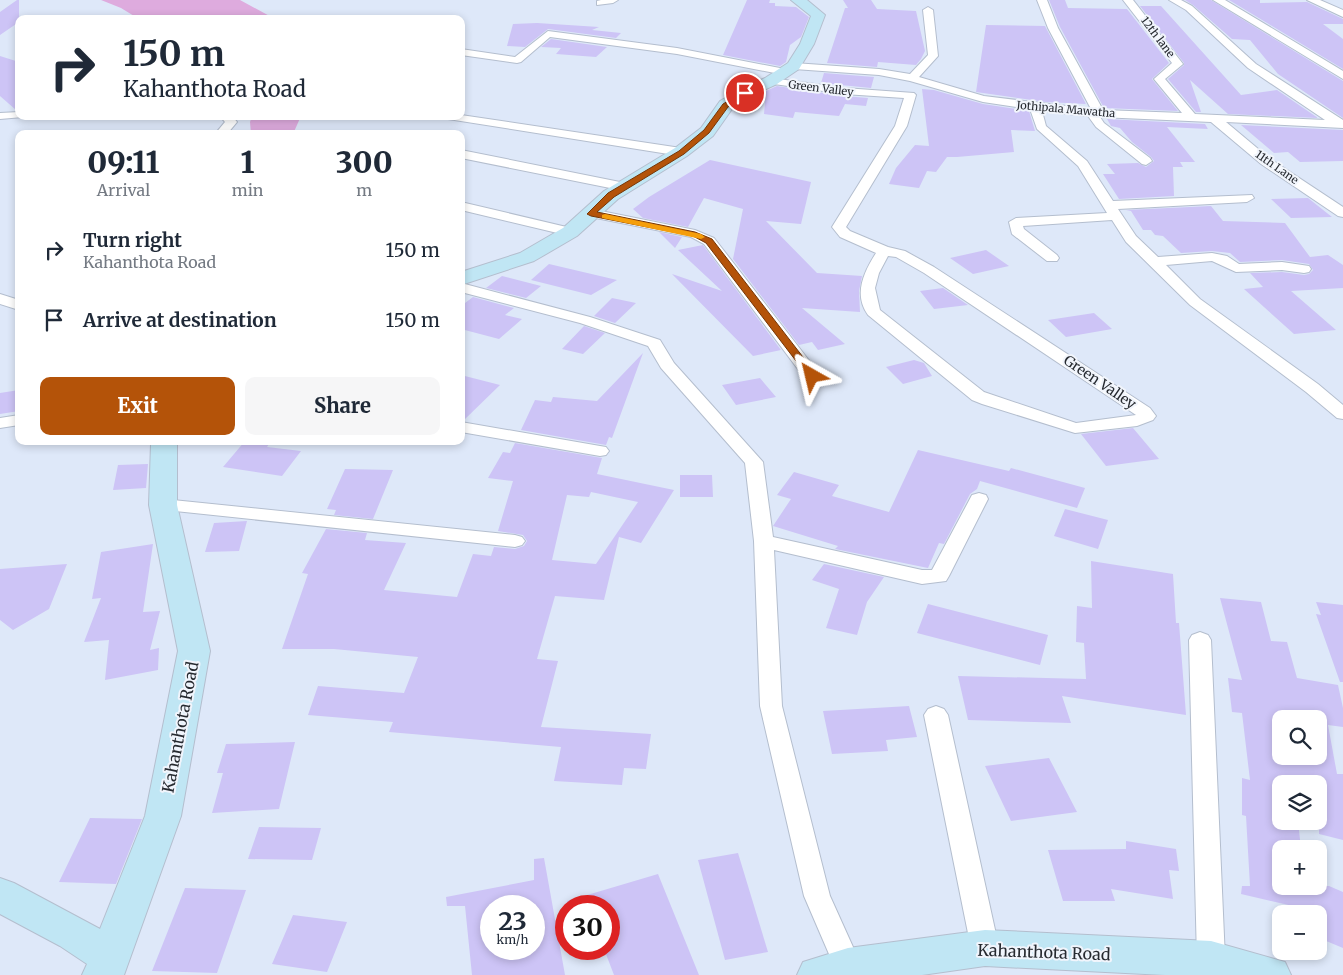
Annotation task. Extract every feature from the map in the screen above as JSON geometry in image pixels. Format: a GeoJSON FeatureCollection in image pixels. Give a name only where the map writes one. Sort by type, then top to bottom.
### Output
{"type":"FeatureCollection","features":[{"type":"Feature","properties":{"kind":"main road"},"geometry":{"type":"LineString","coordinates":[[465,278],[527,257],[570,232],[611,195],[681,152],[707,132],[726,105],[784,73],[807,44],[818,15],[797,0]]}},
{"type":"Feature","properties":{"kind":"main road","name":"Kahanthota Road"},"geometry":{"type":"LineString","coordinates":[[106,966],[163,816],[194,651],[162,505],[164,445]]}},
{"type":"Feature","properties":{"kind":"main road"},"geometry":{"type":"LineString","coordinates":[[0,894],[74,934],[106,966]]}},
{"type":"Feature","properties":{"kind":"main road","name":"Kahanthota Road"},"geometry":{"type":"LineString","coordinates":[[833,971],[985,948],[1211,959],[1270,975]]}},
{"type":"Feature","properties":{"kind":"street"},"geometry":{"type":"LineString","coordinates":[[600,3],[613,0]]}},
{"type":"Feature","properties":{"kind":"street"},"geometry":{"type":"LineString","coordinates":[[1042,0],[1053,28],[1096,113],[1100,125],[1146,161]]}},
{"type":"Feature","properties":{"kind":"street","name":"12th lane"},"geometry":{"type":"LineString","coordinates":[[1128,0],[1178,64],[1159,79],[1191,117]]}},
{"type":"Feature","properties":{"kind":"street"},"geometry":{"type":"LineString","coordinates":[[1174,0],[1189,8],[1252,66],[1341,124]]}},
{"type":"Feature","properties":{"kind":"street"},"geometry":{"type":"LineString","coordinates":[[1218,0],[1343,76]]}},
{"type":"Feature","properties":{"kind":"street"},"geometry":{"type":"LineString","coordinates":[[1312,0],[1343,14]]}},
{"type":"Feature","properties":{"kind":"street"},"geometry":{"type":"LineString","coordinates":[[912,78],[933,56],[928,10]]}},
{"type":"Feature","properties":{"kind":"street"},"geometry":{"type":"LineString","coordinates":[[465,53],[517,60],[548,34],[677,51],[784,73]]}},
{"type":"Feature","properties":{"kind":"street","name":"Jothipala Mawatha"},"geometry":{"type":"LineString","coordinates":[[784,73],[879,72],[912,78],[983,99],[1035,108],[1096,113],[1341,124]]}},
{"type":"Feature","properties":{"kind":"street","name":"Green Valley"},"geometry":{"type":"LineString","coordinates":[[784,73],[844,91],[910,95],[902,126],[839,226],[845,234],[884,251],[900,254],[930,270],[1144,412],[1147,416],[1137,421],[1075,428],[978,396],[873,312],[868,303],[868,277],[884,251]]}},
{"type":"Feature","properties":{"kind":"street"},"geometry":{"type":"LineString","coordinates":[[1035,108],[1041,127],[1083,164],[1130,239],[1195,302],[1312,388],[1343,414]]}},
{"type":"Feature","properties":{"kind":"street"},"geometry":{"type":"LineString","coordinates":[[0,116],[15,115]]}},
{"type":"Feature","properties":{"kind":"street","name":"11th Lane"},"geometry":{"type":"LineString","coordinates":[[1214,118],[1265,160],[1343,213]]}},
{"type":"Feature","properties":{"kind":"street"},"geometry":{"type":"LineString","coordinates":[[465,119],[681,152]]}},
{"type":"Feature","properties":{"kind":"street"},"geometry":{"type":"LineString","coordinates":[[224,130],[231,122],[229,120]]}},
{"type":"Feature","properties":{"kind":"street"},"geometry":{"type":"LineString","coordinates":[[465,155],[625,187]]}},
{"type":"Feature","properties":{"kind":"street"},"geometry":{"type":"LineString","coordinates":[[1052,258],[1017,231],[1016,222],[1247,198]]}},
{"type":"Feature","properties":{"kind":"street"},"geometry":{"type":"LineString","coordinates":[[465,207],[570,232]]}},
{"type":"Feature","properties":{"kind":"street"},"geometry":{"type":"LineString","coordinates":[[591,214],[695,234],[709,241],[812,376]]}},
{"type":"Feature","properties":{"kind":"street"},"geometry":{"type":"LineString","coordinates":[[1155,262],[1212,257],[1222,259],[1236,268],[1282,266],[1304,269]]}},
{"type":"Feature","properties":{"kind":"street"},"geometry":{"type":"LineString","coordinates":[[465,288],[585,320],[654,343],[667,365],[754,462],[764,541],[771,706],[833,971]]}},
{"type":"Feature","properties":{"kind":"street"},"geometry":{"type":"LineString","coordinates":[[0,299],[15,304]]}},
{"type":"Feature","properties":{"kind":"street"},"geometry":{"type":"LineString","coordinates":[[0,423],[15,421]]}},
{"type":"Feature","properties":{"kind":"street"},"geometry":{"type":"LineString","coordinates":[[465,427],[600,451]]}},
{"type":"Feature","properties":{"kind":"street"},"geometry":{"type":"LineString","coordinates":[[764,541],[922,577],[939,576],[979,499]]}},
{"type":"Feature","properties":{"kind":"street"},"geometry":{"type":"LineString","coordinates":[[162,505],[515,541]]}},
{"type":"Feature","properties":{"kind":"street"},"geometry":{"type":"LineString","coordinates":[[1200,640],[1211,959]]}},
{"type":"Feature","properties":{"kind":"street"},"geometry":{"type":"LineString","coordinates":[[936,715],[985,948]]}},
{"type":"Feature","properties":{"kind":"shaded area"},"geometry":{"type":"Polygon","coordinates":[[[101,0],[240,0],[268,15],[132,15],[101,0]]]}},
{"type":"Feature","properties":{"kind":"shaded area"},"geometry":{"type":"Polygon","coordinates":[[[251,120],[299,120],[295,130],[251,130],[251,120]]]}},
{"type":"Feature","properties":{"kind":"building"},"geometry":{"type":"Polygon","coordinates":[[[19,0],[19,15],[15,15],[15,25],[0,35],[0,12],[19,0]]]}},
{"type":"Feature","properties":{"kind":"building"},"geometry":{"type":"Polygon","coordinates":[[[747,0],[770,0],[769,3],[775,3],[775,6],[796,7],[809,17],[801,37],[790,45],[786,62],[780,66],[723,55],[747,0]]]}},
{"type":"Feature","properties":{"kind":"building"},"geometry":{"type":"Polygon","coordinates":[[[843,0],[871,0],[877,9],[916,11],[925,51],[921,59],[916,65],[878,62],[877,67],[827,63],[845,8],[848,8],[843,0]]]}},
{"type":"Feature","properties":{"kind":"building"},"geometry":{"type":"Polygon","coordinates":[[[1049,0],[1065,0],[1068,8],[1127,9],[1169,63],[1152,79],[1178,111],[1104,108],[1060,27],[1049,0]]]}},
{"type":"Feature","properties":{"kind":"building"},"geometry":{"type":"Polygon","coordinates":[[[1185,0],[1211,0],[1343,81],[1343,118],[1278,74],[1250,40],[1232,39],[1185,0]]]}},
{"type":"Feature","properties":{"kind":"building"},"geometry":{"type":"Polygon","coordinates":[[[1229,0],[1260,0],[1260,3],[1307,2],[1343,19],[1343,24],[1323,24],[1343,39],[1343,69],[1229,0]]]}},
{"type":"Feature","properties":{"kind":"building"},"geometry":{"type":"Polygon","coordinates":[[[1140,6],[1161,6],[1241,95],[1277,90],[1318,118],[1228,114],[1190,80],[1201,112],[1196,112],[1168,79],[1184,63],[1140,6]]]}},
{"type":"Feature","properties":{"kind":"building"},"geometry":{"type":"Polygon","coordinates":[[[537,23],[599,27],[592,30],[621,33],[616,38],[548,29],[525,47],[507,46],[513,24],[537,23]]]}},
{"type":"Feature","properties":{"kind":"building"},"geometry":{"type":"Polygon","coordinates":[[[986,25],[1045,26],[1086,104],[1046,102],[976,92],[986,25]]]}},
{"type":"Feature","properties":{"kind":"building"},"geometry":{"type":"Polygon","coordinates":[[[551,39],[607,47],[596,57],[556,54],[561,48],[541,47],[551,39]]]}},
{"type":"Feature","properties":{"kind":"building"},"geometry":{"type":"Polygon","coordinates":[[[0,56],[15,61],[15,109],[0,96],[0,56]]]}},
{"type":"Feature","properties":{"kind":"building"},"geometry":{"type":"Polygon","coordinates":[[[824,73],[874,77],[871,88],[821,83],[824,73]]]}},
{"type":"Feature","properties":{"kind":"building"},"geometry":{"type":"Polygon","coordinates":[[[777,86],[868,98],[866,106],[845,104],[839,116],[795,112],[793,118],[764,114],[766,91],[777,86]]]}},
{"type":"Feature","properties":{"kind":"building"},"geometry":{"type":"Polygon","coordinates":[[[922,89],[934,90],[983,104],[1029,111],[1035,131],[1011,130],[1014,152],[947,157],[936,172],[927,171],[919,188],[889,184],[896,168],[915,145],[929,146],[922,89]]]}},
{"type":"Feature","properties":{"kind":"building"},"geometry":{"type":"Polygon","coordinates":[[[1107,119],[1205,124],[1208,129],[1167,127],[1195,162],[1180,162],[1183,167],[1173,167],[1174,196],[1119,199],[1103,174],[1115,174],[1107,164],[1138,163],[1146,167],[1154,161],[1132,142],[1120,128],[1111,126],[1107,119]]]}},
{"type":"Feature","properties":{"kind":"building"},"geometry":{"type":"Polygon","coordinates":[[[1241,125],[1343,130],[1343,161],[1300,162],[1288,152],[1274,153],[1241,125]]]}},
{"type":"Feature","properties":{"kind":"building"},"geometry":{"type":"Polygon","coordinates":[[[710,160],[811,182],[801,224],[766,221],[817,273],[862,276],[859,291],[860,312],[802,308],[845,344],[818,350],[812,342],[799,345],[733,259],[743,209],[704,198],[688,227],[643,218],[633,209],[649,197],[710,160]]]}},
{"type":"Feature","properties":{"kind":"building"},"geometry":{"type":"Polygon","coordinates":[[[1308,198],[1332,217],[1291,218],[1271,199],[1308,198]]]}},
{"type":"Feature","properties":{"kind":"building"},"geometry":{"type":"Polygon","coordinates":[[[1211,206],[1223,221],[1285,223],[1310,257],[1328,255],[1343,265],[1343,288],[1291,291],[1336,330],[1294,334],[1244,289],[1263,287],[1250,273],[1282,272],[1304,275],[1309,274],[1313,270],[1309,264],[1282,260],[1240,262],[1230,253],[1212,251],[1181,253],[1163,236],[1155,235],[1151,230],[1143,230],[1131,211],[1126,210],[1211,206]]]}},
{"type":"Feature","properties":{"kind":"building"},"geometry":{"type":"Polygon","coordinates":[[[659,232],[682,237],[675,248],[659,232]]]}},
{"type":"Feature","properties":{"kind":"building"},"geometry":{"type":"Polygon","coordinates":[[[703,245],[781,350],[753,356],[672,274],[722,291],[678,250],[703,245]]]}},
{"type":"Feature","properties":{"kind":"building"},"geometry":{"type":"Polygon","coordinates":[[[986,250],[1009,266],[973,274],[950,258],[986,250]]]}},
{"type":"Feature","properties":{"kind":"building"},"geometry":{"type":"Polygon","coordinates":[[[549,264],[617,280],[591,295],[531,280],[549,264]]]}},
{"type":"Feature","properties":{"kind":"building"},"geometry":{"type":"Polygon","coordinates":[[[502,276],[541,286],[526,298],[486,288],[502,276]]]}},
{"type":"Feature","properties":{"kind":"building"},"geometry":{"type":"Polygon","coordinates":[[[943,288],[968,305],[934,309],[920,291],[943,288]]]}},
{"type":"Feature","properties":{"kind":"building"},"geometry":{"type":"Polygon","coordinates":[[[473,297],[514,308],[505,315],[522,319],[499,339],[465,330],[465,303],[473,297]]]}},
{"type":"Feature","properties":{"kind":"building"},"geometry":{"type":"Polygon","coordinates":[[[612,298],[636,303],[615,323],[594,316],[612,298]]]}},
{"type":"Feature","properties":{"kind":"building"},"geometry":{"type":"Polygon","coordinates":[[[1094,313],[1112,329],[1066,337],[1048,320],[1094,313]]]}},
{"type":"Feature","properties":{"kind":"building"},"geometry":{"type":"Polygon","coordinates":[[[584,326],[605,333],[583,354],[562,349],[584,326]]]}},
{"type":"Feature","properties":{"kind":"building"},"geometry":{"type":"Polygon","coordinates":[[[643,353],[612,438],[609,437],[606,445],[521,430],[535,400],[551,402],[553,397],[597,401],[643,353]]]}},
{"type":"Feature","properties":{"kind":"building"},"geometry":{"type":"Polygon","coordinates":[[[914,360],[924,363],[932,376],[903,384],[886,367],[914,360]]]}},
{"type":"Feature","properties":{"kind":"building"},"geometry":{"type":"Polygon","coordinates":[[[465,376],[500,385],[465,419],[465,376]]]}},
{"type":"Feature","properties":{"kind":"building"},"geometry":{"type":"Polygon","coordinates":[[[760,378],[776,397],[736,405],[722,385],[760,378]]]}},
{"type":"Feature","properties":{"kind":"building"},"geometry":{"type":"Polygon","coordinates":[[[15,391],[15,412],[0,414],[0,393],[15,391]]]}},
{"type":"Feature","properties":{"kind":"building"},"geometry":{"type":"Polygon","coordinates":[[[1133,428],[1159,459],[1106,466],[1081,434],[1133,428]]]}},
{"type":"Feature","properties":{"kind":"building"},"geometry":{"type":"Polygon","coordinates":[[[515,443],[602,458],[597,474],[674,490],[641,543],[619,537],[604,600],[555,596],[537,659],[558,661],[541,727],[651,734],[646,769],[624,768],[622,785],[554,781],[561,747],[389,732],[393,722],[308,715],[318,686],[404,693],[418,657],[334,649],[282,649],[308,574],[302,573],[326,529],[367,533],[365,540],[406,543],[384,590],[457,597],[473,554],[491,556],[494,547],[515,549],[524,546],[527,541],[523,535],[498,531],[513,481],[488,478],[503,452],[510,453],[515,443]],[[591,492],[589,497],[567,495],[552,560],[596,564],[638,502],[591,492]]]}},
{"type":"Feature","properties":{"kind":"building"},"geometry":{"type":"Polygon","coordinates":[[[242,445],[268,445],[267,447],[301,451],[282,476],[223,467],[242,445]]]}},
{"type":"Feature","properties":{"kind":"building"},"geometry":{"type":"Polygon","coordinates":[[[918,450],[1009,471],[1011,468],[1085,488],[1077,508],[980,481],[977,489],[970,494],[944,544],[939,543],[928,568],[835,549],[838,546],[773,526],[791,499],[777,495],[794,472],[839,485],[832,496],[889,512],[918,450]]]}},
{"type":"Feature","properties":{"kind":"building"},"geometry":{"type":"Polygon","coordinates":[[[148,464],[146,488],[113,490],[118,465],[148,464]]]}},
{"type":"Feature","properties":{"kind":"building"},"geometry":{"type":"Polygon","coordinates":[[[345,469],[393,470],[373,519],[334,515],[336,510],[327,509],[345,469]]]}},
{"type":"Feature","properties":{"kind":"building"},"geometry":{"type":"Polygon","coordinates":[[[680,475],[712,475],[713,497],[680,497],[680,475]]]}},
{"type":"Feature","properties":{"kind":"building"},"geometry":{"type":"Polygon","coordinates":[[[1065,509],[1108,520],[1098,549],[1054,536],[1065,509]]]}},
{"type":"Feature","properties":{"kind":"building"},"geometry":{"type":"Polygon","coordinates":[[[247,521],[239,551],[205,552],[214,523],[247,521]]]}},
{"type":"Feature","properties":{"kind":"building"},"geometry":{"type":"Polygon","coordinates":[[[153,544],[143,612],[160,611],[150,650],[159,648],[158,670],[105,680],[109,640],[84,642],[101,598],[92,599],[101,552],[153,544]]]}},
{"type":"Feature","properties":{"kind":"building"},"geometry":{"type":"Polygon","coordinates":[[[1091,561],[1173,574],[1176,623],[1179,623],[1186,715],[1062,696],[1071,723],[968,720],[958,676],[1086,679],[1084,643],[1076,642],[1077,606],[1092,608],[1091,561]]]}},
{"type":"Feature","properties":{"kind":"building"},"geometry":{"type":"Polygon","coordinates":[[[67,564],[49,609],[13,630],[0,620],[0,569],[67,564]]]}},
{"type":"Feature","properties":{"kind":"building"},"geometry":{"type":"Polygon","coordinates":[[[824,564],[884,577],[867,602],[857,635],[826,628],[839,589],[812,580],[824,564]]]}},
{"type":"Feature","properties":{"kind":"building"},"geometry":{"type":"Polygon","coordinates":[[[1220,598],[1261,602],[1271,641],[1287,642],[1297,678],[1338,685],[1343,708],[1343,727],[1328,725],[1337,774],[1343,774],[1343,840],[1319,834],[1319,830],[1327,830],[1327,775],[1272,775],[1272,830],[1299,830],[1300,840],[1272,840],[1272,895],[1327,895],[1327,886],[1343,892],[1343,948],[1327,941],[1327,905],[1289,905],[1241,894],[1242,886],[1250,886],[1246,816],[1242,815],[1242,778],[1250,780],[1242,713],[1232,712],[1228,678],[1242,680],[1220,598]]]}},
{"type":"Feature","properties":{"kind":"building"},"geometry":{"type":"Polygon","coordinates":[[[1316,602],[1343,605],[1343,682],[1340,682],[1316,614],[1321,615],[1316,602]]]}},
{"type":"Feature","properties":{"kind":"building"},"geometry":{"type":"Polygon","coordinates":[[[928,604],[1048,635],[1040,665],[917,633],[928,604]]]}},
{"type":"Feature","properties":{"kind":"building"},"geometry":{"type":"Polygon","coordinates":[[[909,706],[917,737],[886,740],[888,751],[832,754],[823,711],[909,706]]]}},
{"type":"Feature","properties":{"kind":"building"},"geometry":{"type":"Polygon","coordinates":[[[295,742],[279,809],[212,813],[223,773],[217,773],[226,744],[295,742]]]}},
{"type":"Feature","properties":{"kind":"building"},"geometry":{"type":"Polygon","coordinates":[[[1049,758],[1077,812],[1011,821],[985,766],[1049,758]]]}},
{"type":"Feature","properties":{"kind":"building"},"geometry":{"type":"Polygon","coordinates":[[[90,818],[142,819],[116,884],[59,882],[90,818]]]}},
{"type":"Feature","properties":{"kind":"building"},"geometry":{"type":"Polygon","coordinates":[[[259,827],[321,828],[312,860],[248,859],[259,827]]]}},
{"type":"Feature","properties":{"kind":"building"},"geometry":{"type":"Polygon","coordinates":[[[1126,841],[1176,849],[1179,871],[1169,870],[1173,899],[1111,889],[1115,901],[1063,901],[1048,850],[1126,849],[1126,841]]]}},
{"type":"Feature","properties":{"kind":"building"},"geometry":{"type":"Polygon","coordinates":[[[738,853],[768,952],[725,960],[698,860],[738,853]]]}},
{"type":"Feature","properties":{"kind":"building"},"geometry":{"type":"Polygon","coordinates":[[[544,858],[555,919],[555,960],[562,960],[565,975],[472,975],[465,906],[447,906],[446,897],[534,880],[534,859],[544,858]]]}},
{"type":"Feature","properties":{"kind":"building"},"geometry":{"type":"Polygon","coordinates":[[[658,874],[699,975],[614,975],[608,960],[620,960],[620,895],[587,895],[658,874]]]}},
{"type":"Feature","properties":{"kind":"building"},"geometry":{"type":"Polygon","coordinates":[[[185,888],[246,890],[217,973],[152,971],[185,888]]]}},
{"type":"Feature","properties":{"kind":"building"},"geometry":{"type":"Polygon","coordinates":[[[293,915],[347,922],[327,972],[272,964],[293,915]]]}},
{"type":"Feature","properties":{"kind":"slow traffic"},"geometry":{"type":"LineString","coordinates":[[605,216],[695,234],[701,237]]}},
{"type":"Feature","properties":{"kind":"route"},"geometry":{"type":"LineString","coordinates":[[745,93],[726,105],[707,132],[681,152],[611,195],[591,214],[695,234],[709,241],[812,376]]}}]}
